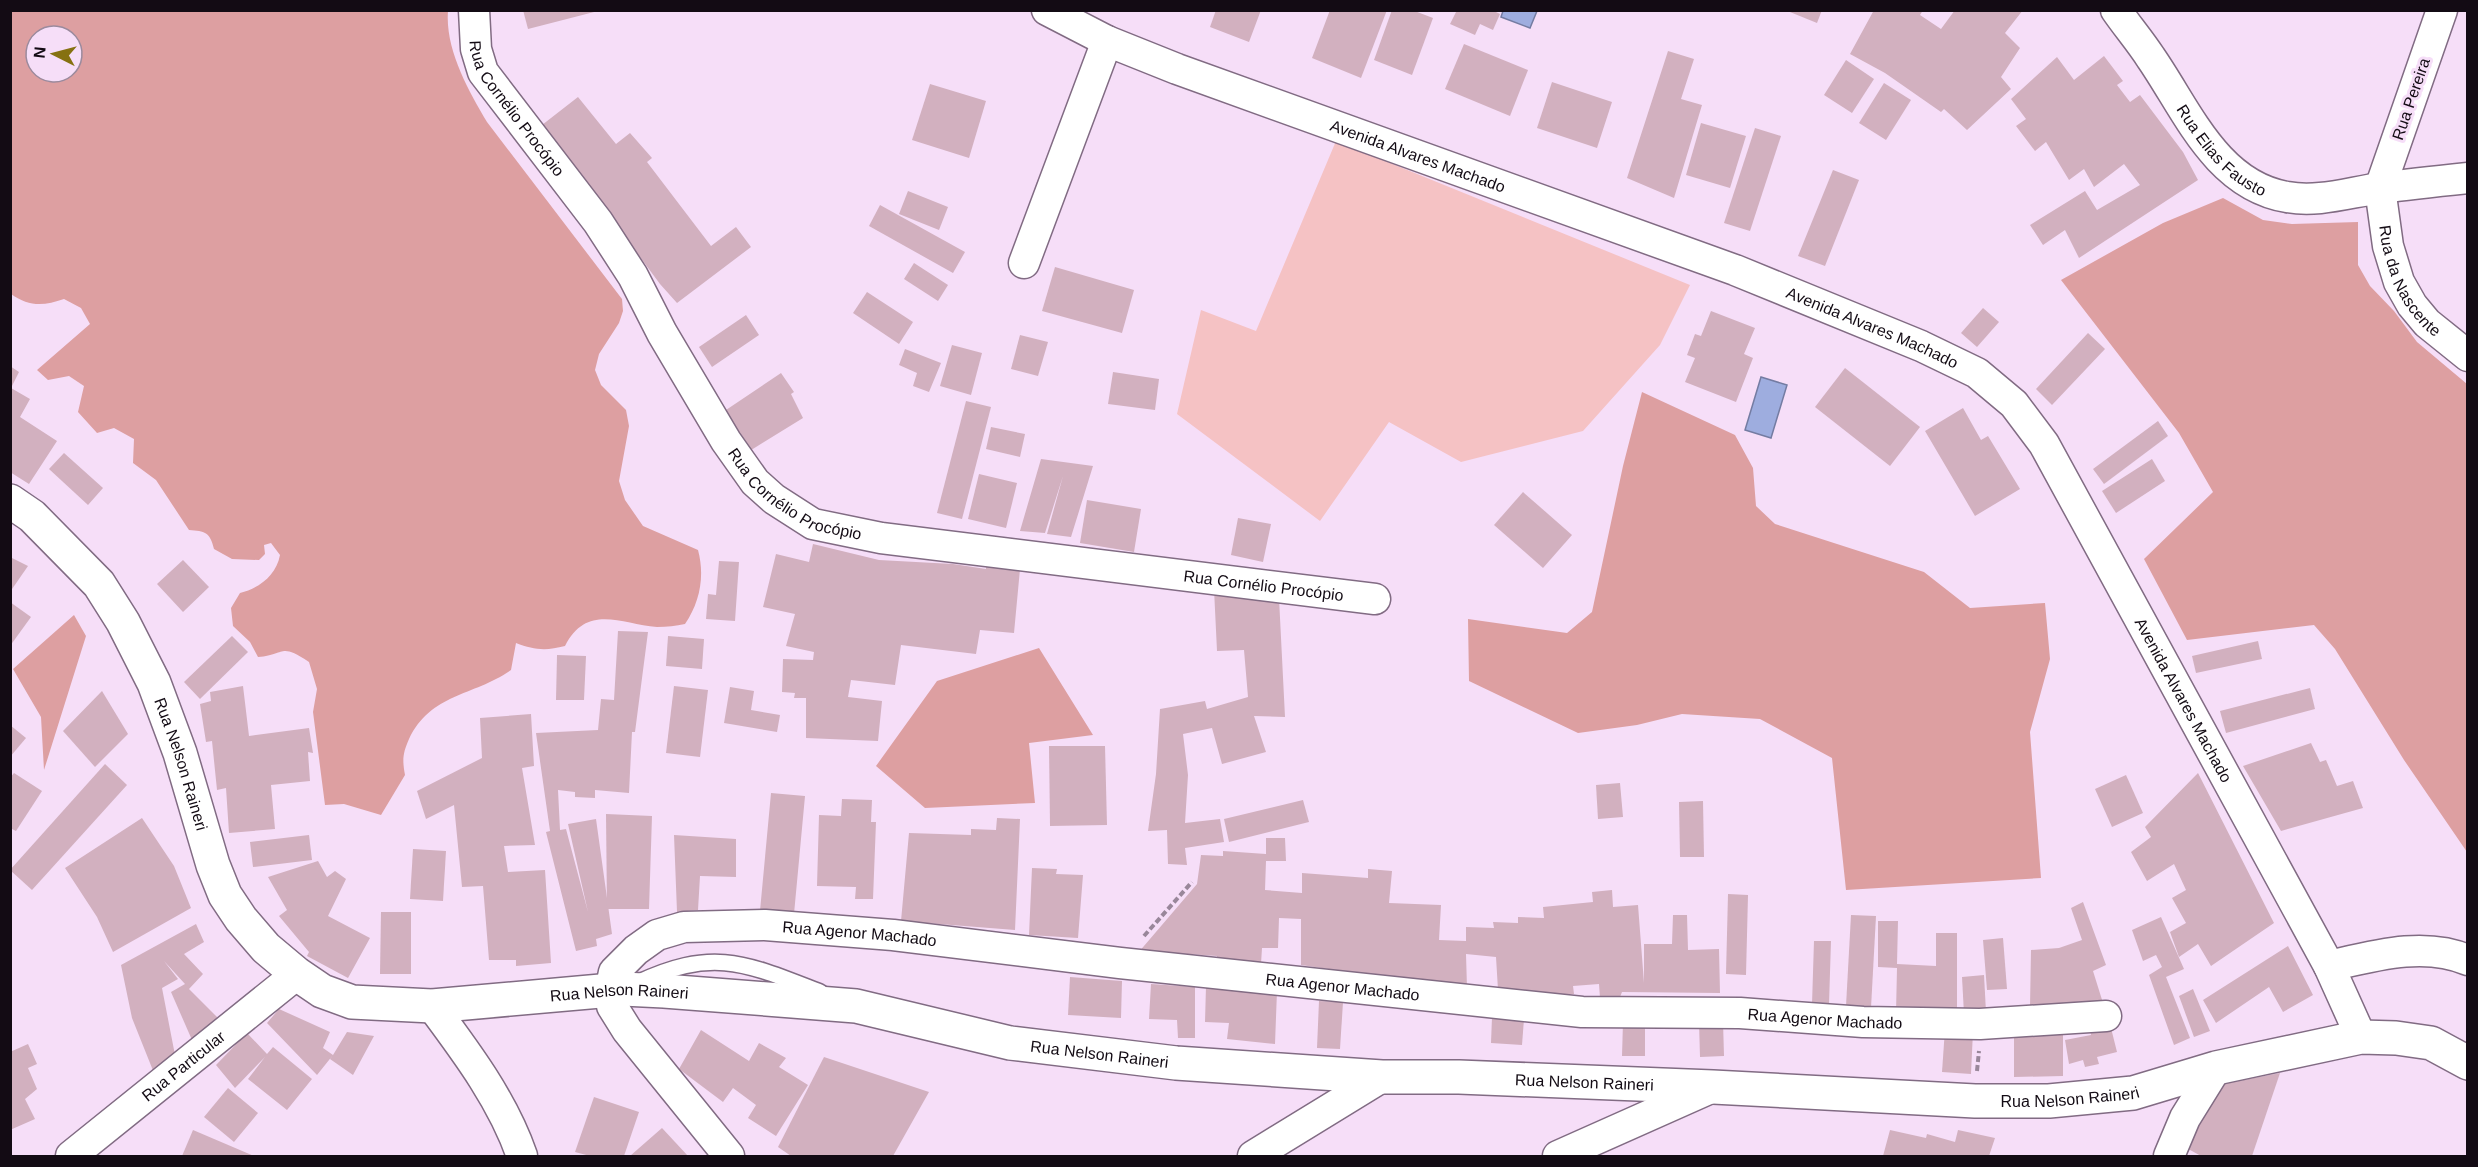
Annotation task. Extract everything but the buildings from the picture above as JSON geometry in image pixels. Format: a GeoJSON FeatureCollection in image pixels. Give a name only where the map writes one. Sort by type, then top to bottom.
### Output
{"type":"FeatureCollection","features":[{"type":"Feature","properties":{"kind":"main road","name":"Rua Nelson Raineri"},"geometry":{"type":"LineString","coordinates":[[10,501],[32,516],[92,576],[123,622],[154,683],[225,895],[241,920],[266,948],[297,974],[322,992],[352,1002],[432,1006],[616,991],[856,1006],[1010,1043],[1176,1063],[1382,1077],[1459,1077],[1713,1087],[1975,1101],[2049,1101],[2133,1093],[2216,1068],[2361,1037],[2396,1038],[2431,1043],[2468,1063]]}},
{"type":"Feature","properties":{"kind":"street","name":"Rua Cornélio Procópio"},"geometry":{"type":"LineString","coordinates":[[474,10],[476,49],[483,72],[598,222],[633,276],[662,333],[744,469],[774,500],[813,524],[881,538],[1375,599]]}},
{"type":"Feature","properties":{"kind":"street","name":"Avenida Alvares Machado"},"geometry":{"type":"LineString","coordinates":[[1047,10],[1107,41],[1177,69],[1735,270],[1921,346],[1977,372],[2014,404],[2044,444],[2329,966],[2361,1037]]}},
{"type":"Feature","properties":{"kind":"street","name":"Rua Elias Fausto"},"geometry":{"type":"LineString","coordinates":[[2116,10],[2151,57],[2199,135],[2220,160],[2257,188],[2286,197],[2322,198],[2380,188],[2468,178]]}},
{"type":"Feature","properties":{"kind":"street","name":"Rua Pereira"},"geometry":{"type":"LineString","coordinates":[[2380,188],[2442,10]]}},
{"type":"Feature","properties":{"kind":"street"},"geometry":{"type":"LineString","coordinates":[[1024,263],[1107,41]]}},
{"type":"Feature","properties":{"kind":"street","name":"Rua da Nascente"},"geometry":{"type":"LineString","coordinates":[[2380,188],[2388,246],[2399,282],[2412,305],[2427,323],[2468,356]]}},
{"type":"Feature","properties":{"kind":"street","name":"Rua Agenor Machado"},"geometry":{"type":"LineString","coordinates":[[616,991],[614,972],[636,950],[657,935],[684,927],[765,925],[893,935],[1120,963],[1582,1012],[1740,1013],[1863,1022],[1980,1024],[2106,1016]]}},
{"type":"Feature","properties":{"kind":"street"},"geometry":{"type":"LineString","coordinates":[[2329,966],[2418,950],[2454,954],[2468,960]]}},
{"type":"Feature","properties":{"kind":"street","name":"Rua Particular"},"geometry":{"type":"LineString","coordinates":[[71,1156],[297,974]]}},
{"type":"Feature","properties":{"kind":"street"},"geometry":{"type":"LineString","coordinates":[[616,991],[612,1006],[627,1030],[729,1156]]}},
{"type":"Feature","properties":{"kind":"street"},"geometry":{"type":"LineString","coordinates":[[432,1006],[471,1058],[513,1130],[522,1156]]}},
{"type":"Feature","properties":{"kind":"street"},"geometry":{"type":"LineString","coordinates":[[2169,1156],[2186,1118],[2216,1068]]}},
{"type":"Feature","properties":{"kind":"street"},"geometry":{"type":"LineString","coordinates":[[1253,1156],[1382,1077]]}},
{"type":"Feature","properties":{"kind":"street"},"geometry":{"type":"LineString","coordinates":[[1558,1156],[1713,1087]]}},
{"type":"Feature","properties":{"kind":"path"},"geometry":{"type":"LineString","coordinates":[[1120,963],[1192,882]]}},
{"type":"Feature","properties":{"kind":"path"},"geometry":{"type":"LineString","coordinates":[[1975,1101],[1980,1024]]}},
{"type":"Feature","properties":{"kind":"shaded area"},"geometry":{"type":"Polygon","coordinates":[[[10,11],[448,11],[450,40],[459,69],[487,122],[622,299],[623,311],[619,323],[599,354],[595,370],[601,385],[626,410],[629,426],[619,481],[625,500],[643,526],[698,550],[701,569],[700,588],[690,616],[685,624],[668,627],[618,620],[594,620],[584,624],[565,646],[552,649],[540,649],[516,643],[511,670],[497,679],[441,704],[429,712],[418,724],[404,752],[405,775],[381,815],[344,804],[325,805],[313,712],[317,689],[309,662],[287,651],[258,657],[250,642],[233,626],[231,608],[240,593],[266,580],[275,569],[280,555],[271,543],[264,545],[265,554],[259,560],[232,559],[214,549],[209,536],[199,531],[189,530],[156,480],[133,463],[134,439],[114,428],[97,433],[78,412],[84,386],[69,376],[48,380],[37,370],[90,324],[81,308],[64,299],[37,304],[11,294],[10,11]]]}},
{"type":"Feature","properties":{"kind":"shaded area"},"geometry":{"type":"Polygon","coordinates":[[[1336,141],[1690,285],[1660,345],[1583,431],[1461,462],[1389,422],[1320,521],[1177,414],[1201,310],[1256,331],[1336,141]]]}},
{"type":"Feature","properties":{"kind":"shaded area"},"geometry":{"type":"Polygon","coordinates":[[[2223,198],[2263,220],[2292,224],[2358,222],[2358,265],[2370,286],[2394,311],[2417,342],[2467,384],[2467,852],[2404,760],[2335,649],[2314,625],[2187,640],[2144,559],[2213,492],[2179,433],[2061,280],[2163,223],[2223,198]]]}},
{"type":"Feature","properties":{"kind":"shaded area"},"geometry":{"type":"Polygon","coordinates":[[[1642,392],[1735,435],[1753,468],[1756,506],[1775,524],[1924,572],[1970,608],[2045,603],[2050,659],[2030,732],[2041,878],[1846,890],[1832,758],[1760,719],[1682,714],[1637,725],[1578,733],[1469,681],[1468,619],[1567,633],[1592,612],[1623,466],[1642,392]]]}},
{"type":"Feature","properties":{"kind":"shaded area"},"geometry":{"type":"Polygon","coordinates":[[[74,615],[86,636],[44,770],[41,717],[13,669],[74,615]]]}},
{"type":"Feature","properties":{"kind":"shaded area"},"geometry":{"type":"Polygon","coordinates":[[[1039,648],[1093,735],[1029,743],[1035,803],[925,808],[876,766],[937,681],[1039,648]]]}},
{"type":"Feature","properties":{"kind":"water"},"geometry":{"type":"Polygon","coordinates":[[[1503,10],[1537,11],[1530,28],[1501,17],[1503,10]]]}},
{"type":"Feature","properties":{"kind":"water"},"geometry":{"type":"Polygon","coordinates":[[[1761,377],[1787,385],[1771,438],[1745,430],[1761,377]]]}}]}
